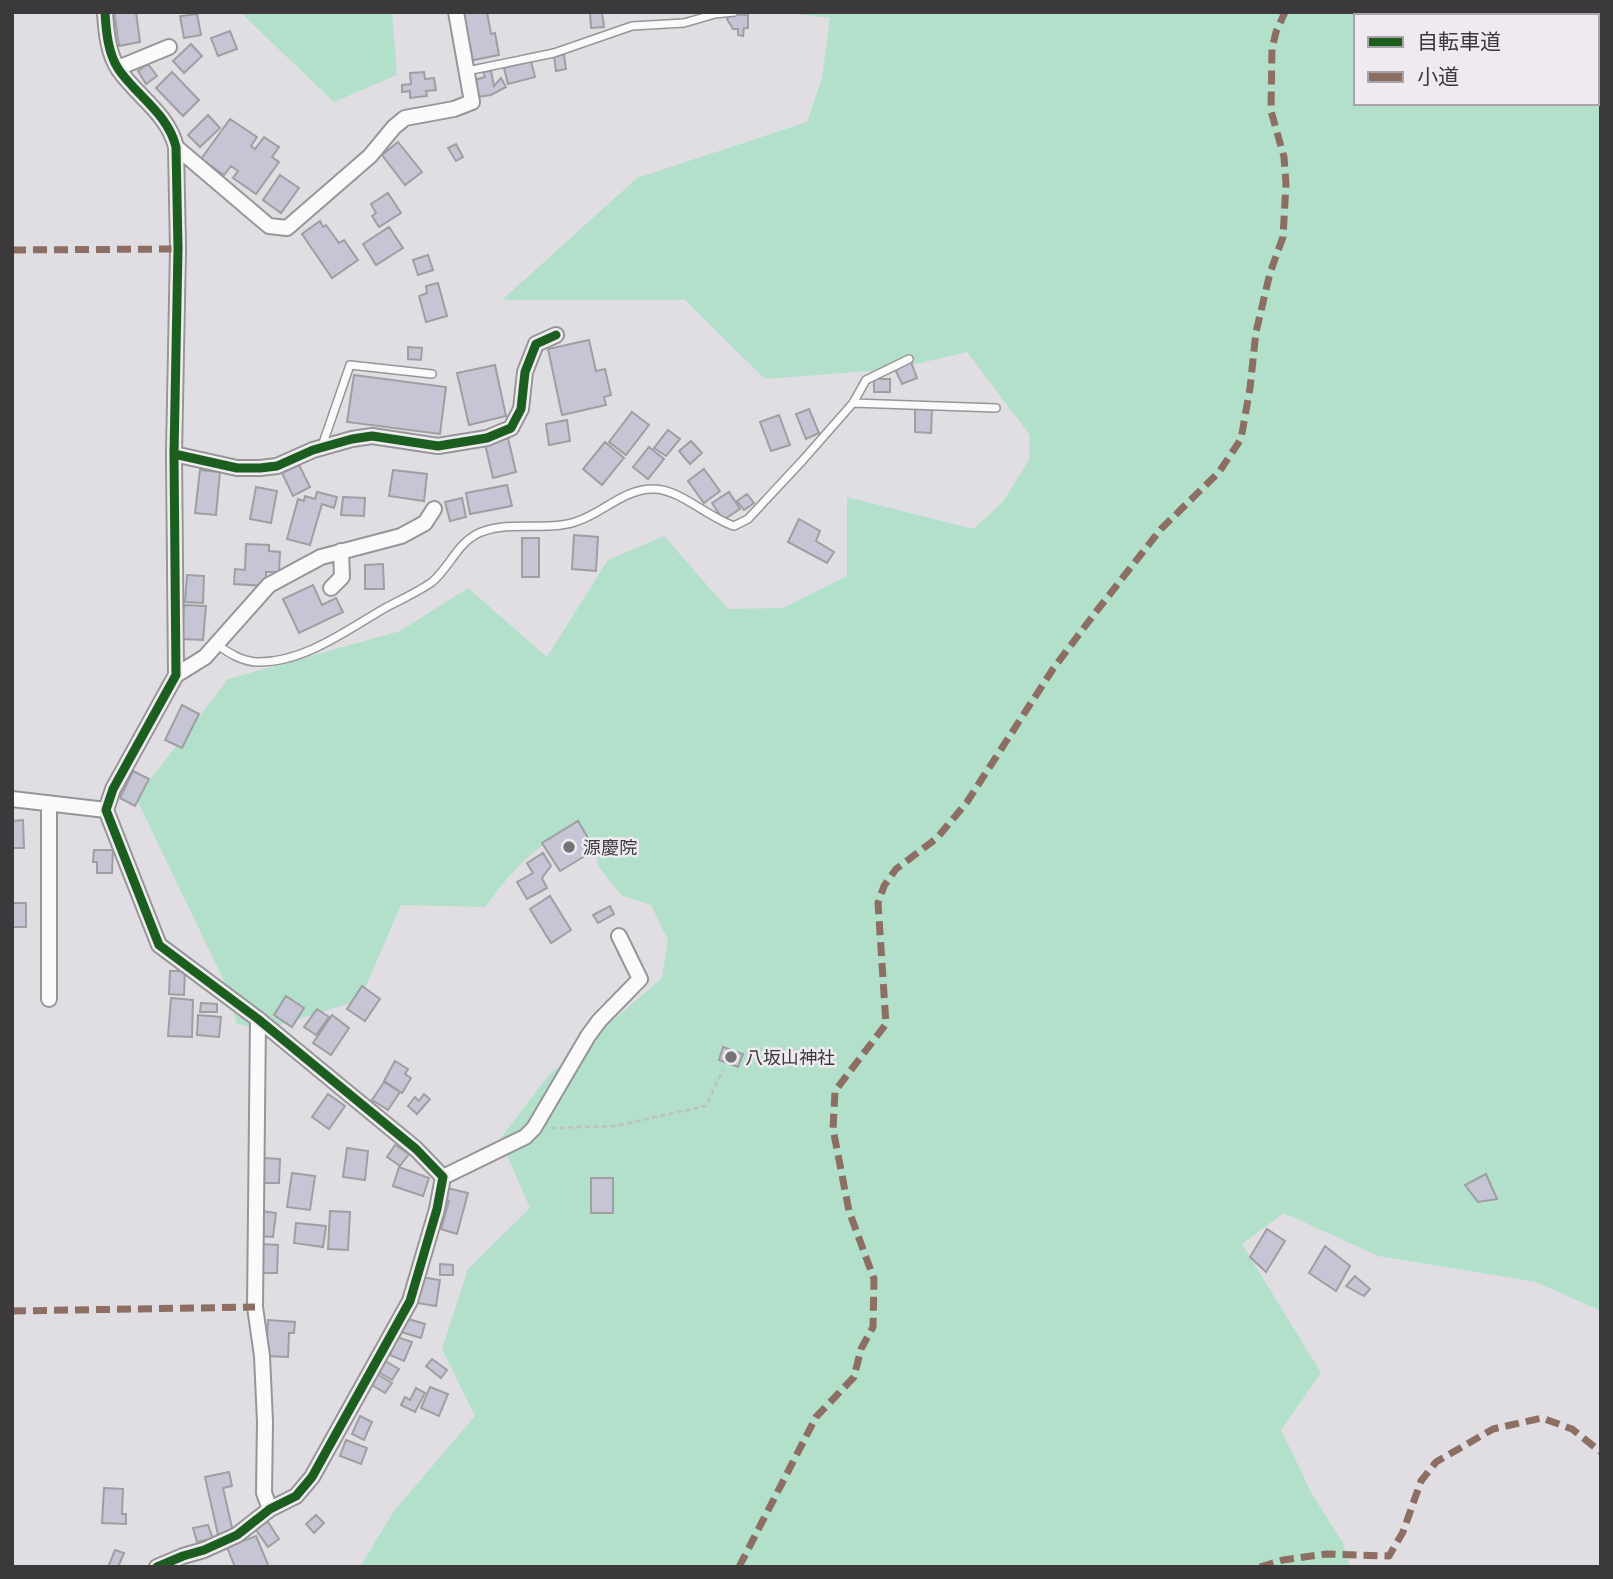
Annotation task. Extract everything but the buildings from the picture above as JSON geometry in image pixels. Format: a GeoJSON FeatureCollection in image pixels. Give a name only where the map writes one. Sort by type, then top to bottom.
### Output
{"type":"FeatureCollection","features":[{"type":"Feature","properties":{"kind":"street"},"geometry":{"type":"LineString","coordinates":[[105,12],[108,43],[118,68],[165,120],[173,134],[176,147],[178,249],[174,454],[176,674],[113,789],[106,810],[159,945],[258,1019],[416,1149],[443,1177]]}},
{"type":"Feature","properties":{"kind":"street"},"geometry":{"type":"LineString","coordinates":[[176,147],[269,226],[287,228],[370,156],[405,118],[454,109],[472,102],[456,12]]}},
{"type":"Feature","properties":{"kind":"street"},"geometry":{"type":"LineString","coordinates":[[118,68],[169,47]]}},
{"type":"Feature","properties":{"kind":"street"},"geometry":{"type":"LineString","coordinates":[[174,454],[237,468],[260,468],[277,466],[321,447],[372,436],[438,446],[487,438],[511,428],[522,409],[524,372],[536,344],[555,335]]}},
{"type":"Feature","properties":{"kind":"street"},"geometry":{"type":"LineString","coordinates":[[176,674],[205,657],[269,585],[321,557],[401,536],[425,523],[434,509]]}},
{"type":"Feature","properties":{"kind":"street"},"geometry":{"type":"LineString","coordinates":[[331,588],[342,577],[341,551]]}},
{"type":"Feature","properties":{"kind":"street"},"geometry":{"type":"LineString","coordinates":[[12,799],[106,810]]}},
{"type":"Feature","properties":{"kind":"street"},"geometry":{"type":"LineString","coordinates":[[49,803],[49,999]]}},
{"type":"Feature","properties":{"kind":"street"},"geometry":{"type":"LineString","coordinates":[[443,1177],[525,1137],[534,1128],[588,1036],[640,979],[619,936]]}},
{"type":"Feature","properties":{"kind":"street"},"geometry":{"type":"LineString","coordinates":[[258,1019],[255,1307],[262,1356],[265,1409],[264,1493],[270,1509]]}},
{"type":"Feature","properties":{"kind":"street"},"geometry":{"type":"LineString","coordinates":[[157,1567],[237,1535],[270,1509],[296,1496],[312,1477],[410,1301],[437,1209],[443,1177]]}},
{"type":"Feature","properties":{"kind":"lane"},"geometry":{"type":"LineString","coordinates":[[467,71],[554,53],[632,26],[684,23],[715,14],[734,12]]}},
{"type":"Feature","properties":{"kind":"lane"},"geometry":{"type":"LineString","coordinates":[[215,644],[233,656],[258,662],[290,657],[314,649],[432,582],[465,542],[478,534],[501,529],[574,523],[596,513],[610,502],[650,488],[664,489],[719,521],[734,526],[748,519],[853,403],[866,380],[909,359]]}},
{"type":"Feature","properties":{"kind":"lane"},"geometry":{"type":"LineString","coordinates":[[321,447],[350,365],[432,374]]}},
{"type":"Feature","properties":{"kind":"lane"},"geometry":{"type":"LineString","coordinates":[[853,403],[996,408]]}},
{"type":"Feature","properties":{"kind":"path"},"geometry":{"type":"LineString","coordinates":[[534,1128],[615,1126],[706,1106],[723,1070]]}},
{"type":"Feature","properties":{"kind":"green space"},"geometry":{"type":"Polygon","coordinates":[[[240,12],[392,12],[397,75],[334,102],[240,12]]]}},
{"type":"Feature","properties":{"kind":"green space"},"geometry":{"type":"Polygon","coordinates":[[[780,12],[1601,12],[1601,1311],[1536,1282],[1378,1256],[1284,1213],[1242,1244],[1321,1373],[1281,1430],[1313,1496],[1343,1543],[1350,1567],[360,1567],[394,1511],[475,1416],[442,1349],[468,1269],[530,1208],[500,1139],[548,1076],[662,978],[668,940],[651,905],[622,896],[598,866],[595,850],[578,822],[549,840],[526,859],[485,907],[401,905],[360,1000],[263,1030],[237,1024],[226,985],[136,798],[228,679],[400,631],[468,588],[547,657],[608,560],[664,536],[728,609],[783,608],[847,576],[847,497],[973,529],[1002,503],[1029,460],[1030,435],[967,352],[895,369],[765,379],[685,300],[502,300],[637,178],[807,122],[822,78],[830,18],[780,12]]]}},
{"type":"Feature","properties":{"kind":"marked path"},"geometry":{"type":"LineString","coordinates":[[739,1567],[816,1417],[854,1377],[861,1349],[873,1327],[874,1279],[849,1211],[833,1129],[835,1091],[886,1024],[878,903],[884,886],[896,869],[937,838],[967,802],[1053,669],[1095,613],[1161,529],[1219,472],[1241,439],[1256,332],[1270,273],[1283,237],[1286,184],[1284,157],[1271,111],[1272,49],[1285,12]]}},
{"type":"Feature","properties":{"kind":"marked path"},"geometry":{"type":"LineString","coordinates":[[12,250],[178,249]]}},
{"type":"Feature","properties":{"kind":"marked path"},"geometry":{"type":"LineString","coordinates":[[12,1311],[255,1307]]}},
{"type":"Feature","properties":{"kind":"marked path"},"geometry":{"type":"LineString","coordinates":[[1260,1567],[1283,1560],[1326,1554],[1389,1556],[1403,1532],[1421,1481],[1436,1462],[1493,1429],[1542,1418],[1572,1429],[1601,1452]]}},
{"type":"Feature","properties":{"kind":"cycle path"},"geometry":{"type":"LineString","coordinates":[[105,12],[108,42],[115,64],[159,115],[176,147],[178,249],[174,454],[176,675],[113,789],[106,810],[159,945],[258,1019],[416,1149],[443,1177],[437,1209],[410,1301],[312,1477],[296,1496],[270,1509],[237,1535],[157,1567]]}},
{"type":"Feature","properties":{"kind":"cycle path"},"geometry":{"type":"LineString","coordinates":[[174,454],[237,468],[260,468],[277,466],[313,450],[372,436],[438,446],[487,438],[511,428],[521,409],[525,372],[536,344],[556,335]]}},
{"type":"Feature","properties":{"kind":"place","name":"源慶院"},"geometry":{"type":"Point","coordinates":[569,847]}},
{"type":"Feature","properties":{"kind":"place","name":"八坂山神社"},"geometry":{"type":"Point","coordinates":[731,1057]}}]}
